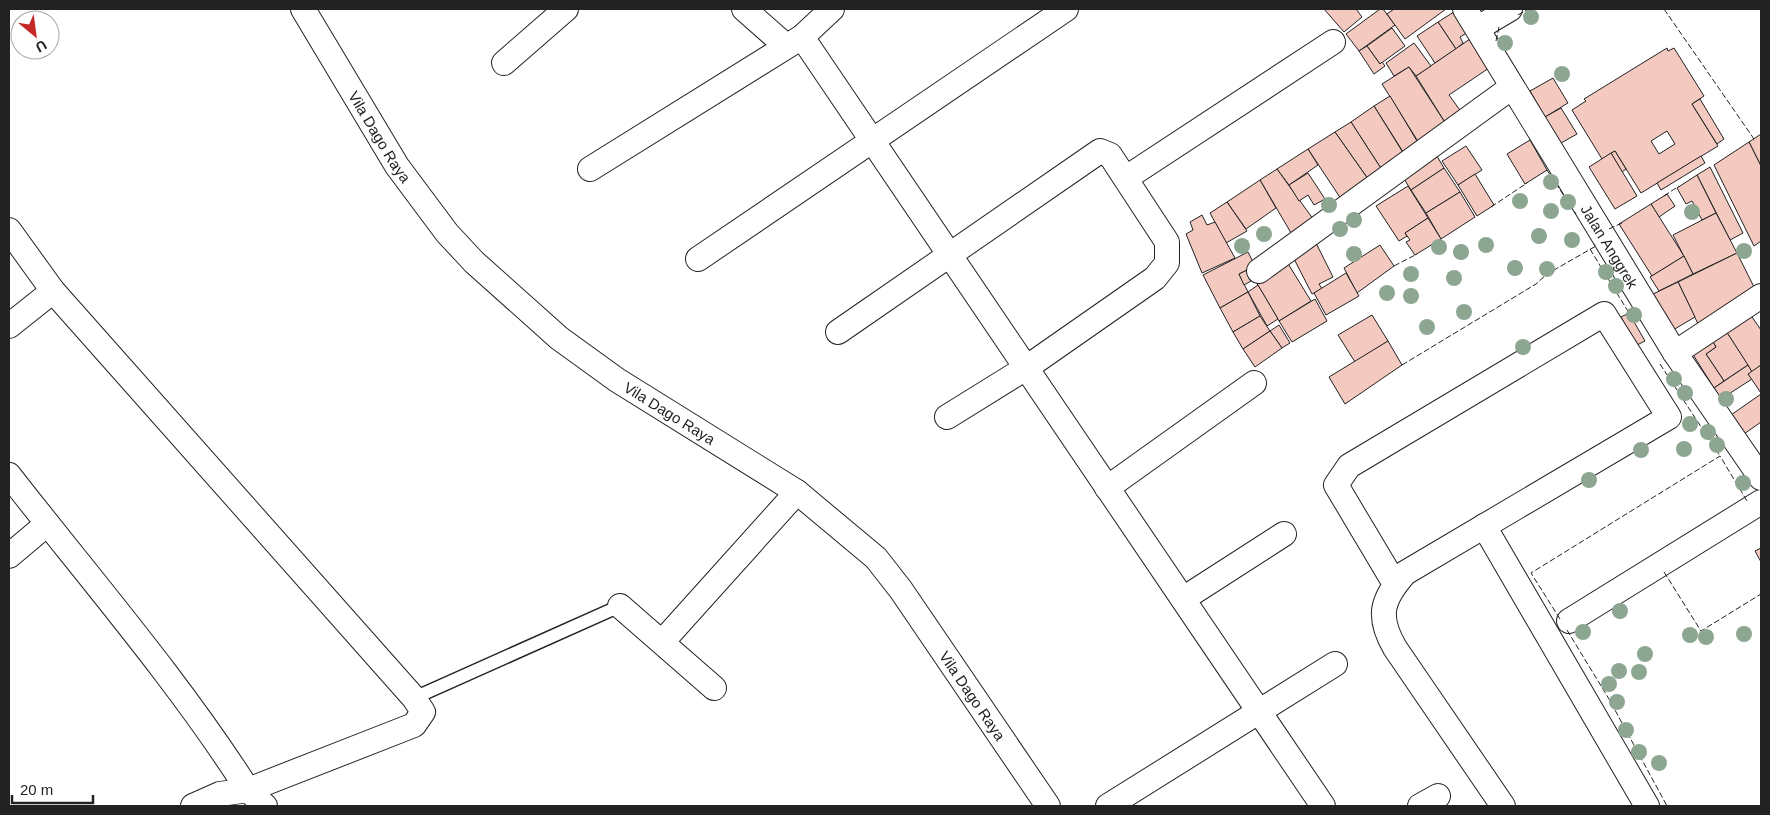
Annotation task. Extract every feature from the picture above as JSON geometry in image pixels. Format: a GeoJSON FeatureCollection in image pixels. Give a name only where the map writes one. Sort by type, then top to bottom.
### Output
{"type":"FeatureCollection","features":[{"type":"Feature","properties":{"kind":"street","name":"Vila Dago Raya"},"geometry":{"type":"LineString","coordinates":[[303,9],[397,166],[447,233],[474,262],[559,338],[617,380],[798,492],[876,558],[901,590],[1048,806]]}},
{"type":"Feature","properties":{"kind":"street"},"geometry":{"type":"LineString","coordinates":[[504,63],[566,9]]}},
{"type":"Feature","properties":{"kind":"street"},"geometry":{"type":"LineString","coordinates":[[744,9],[794,42],[873,142],[1323,806]]}},
{"type":"Feature","properties":{"kind":"street"},"geometry":{"type":"LineString","coordinates":[[590,169],[794,42],[832,9]]}},
{"type":"Feature","properties":{"kind":"street"},"geometry":{"type":"LineString","coordinates":[[698,259],[873,142],[1066,9]]}},
{"type":"Feature","properties":{"kind":"street"},"geometry":{"type":"LineString","coordinates":[[1471,18],[1510,9]]}},
{"type":"Feature","properties":{"kind":"street","name":"Jalan Anggrek"},"geometry":{"type":"LineString","coordinates":[[1471,18],[1671,346],[1761,478]]}},
{"type":"Feature","properties":{"kind":"street"},"geometry":{"type":"LineString","coordinates":[[1126,178],[1333,42]]}},
{"type":"Feature","properties":{"kind":"street"},"geometry":{"type":"LineString","coordinates":[[1259,272],[1512,87]]}},
{"type":"Feature","properties":{"kind":"street"},"geometry":{"type":"LineString","coordinates":[[838,332],[1100,151],[1110,155],[1167,242],[1167,263],[1154,278],[1026,368],[947,418]]}},
{"type":"Feature","properties":{"kind":"street"},"geometry":{"type":"LineString","coordinates":[[9,230],[53,291],[414,698],[423,712],[414,725],[256,798],[220,794],[193,806]]}},
{"type":"Feature","properties":{"kind":"street"},"geometry":{"type":"LineString","coordinates":[[9,326],[53,291]]}},
{"type":"Feature","properties":{"kind":"street"},"geometry":{"type":"LineString","coordinates":[[1633,359],[1671,346],[1761,296]]}},
{"type":"Feature","properties":{"kind":"street"},"geometry":{"type":"LineString","coordinates":[[1395,584],[1336,485],[1349,466],[1604,314],[1669,417],[1405,573],[1395,584],[1383,608],[1382,620],[1385,632],[1503,806]]}},
{"type":"Feature","properties":{"kind":"street"},"geometry":{"type":"LineString","coordinates":[[1107,488],[1254,383]]}},
{"type":"Feature","properties":{"kind":"street"},"geometry":{"type":"LineString","coordinates":[[9,475],[127,622],[256,798]]}},
{"type":"Feature","properties":{"kind":"street"},"geometry":{"type":"LineString","coordinates":[[663,641],[798,492]]}},
{"type":"Feature","properties":{"kind":"street"},"geometry":{"type":"LineString","coordinates":[[1569,621],[1761,502]]}},
{"type":"Feature","properties":{"kind":"street"},"geometry":{"type":"LineString","coordinates":[[9,556],[47,524]]}},
{"type":"Feature","properties":{"kind":"street"},"geometry":{"type":"LineString","coordinates":[[1484,526],[1647,806]]}},
{"type":"Feature","properties":{"kind":"street"},"geometry":{"type":"LineString","coordinates":[[1183,598],[1284,534]]}},
{"type":"Feature","properties":{"kind":"street"},"geometry":{"type":"LineString","coordinates":[[620,606],[663,641],[714,688]]}},
{"type":"Feature","properties":{"kind":"street"},"geometry":{"type":"LineString","coordinates":[[1108,806],[1335,664]]}},
{"type":"Feature","properties":{"kind":"lane"},"geometry":{"type":"LineString","coordinates":[[414,698],[620,606]]}},
{"type":"Feature","properties":{"kind":"building"},"geometry":{"type":"Polygon","coordinates":[[[1324,9],[1356,9],[1362,17],[1344,32],[1324,9]]]}},
{"type":"Feature","properties":{"kind":"building"},"geometry":{"type":"Polygon","coordinates":[[[1380,9],[1383,9],[1395,25],[1359,51],[1346,34],[1380,9]]]}},
{"type":"Feature","properties":{"kind":"building"},"geometry":{"type":"Polygon","coordinates":[[[1394,9],[1446,9],[1405,39],[1387,14],[1394,9]]]}},
{"type":"Feature","properties":{"kind":"building"},"geometry":{"type":"Polygon","coordinates":[[[1457,10],[1470,31],[1460,37],[1463,43],[1456,49],[1438,22],[1457,10]]]}},
{"type":"Feature","properties":{"kind":"building"},"geometry":{"type":"Polygon","coordinates":[[[1438,22],[1456,49],[1435,63],[1417,36],[1438,22]]]}},
{"type":"Feature","properties":{"kind":"building"},"geometry":{"type":"Polygon","coordinates":[[[1392,28],[1405,46],[1380,64],[1367,46],[1392,28]]]}},
{"type":"Feature","properties":{"kind":"building"},"geometry":{"type":"Polygon","coordinates":[[[1470,39],[1489,68],[1449,95],[1462,113],[1446,124],[1416,76],[1470,39]]]}},
{"type":"Feature","properties":{"kind":"building"},"geometry":{"type":"Polygon","coordinates":[[[1414,43],[1431,66],[1416,76],[1409,67],[1394,76],[1386,63],[1414,43]]]}},
{"type":"Feature","properties":{"kind":"building"},"geometry":{"type":"Polygon","coordinates":[[[1367,46],[1380,64],[1382,62],[1385,66],[1374,74],[1359,51],[1367,46]]]}},
{"type":"Feature","properties":{"kind":"building"},"geometry":{"type":"Polygon","coordinates":[[[1667,48],[1668,51],[1674,48],[1704,96],[1692,104],[1718,146],[1641,193],[1615,151],[1602,159],[1572,110],[1586,101],[1584,99],[1667,48]],[[1667,131],[1651,141],[1659,154],[1675,144],[1667,131]]]}},
{"type":"Feature","properties":{"kind":"building"},"geometry":{"type":"Polygon","coordinates":[[[1409,67],[1446,124],[1419,143],[1382,84],[1409,67]]]}},
{"type":"Feature","properties":{"kind":"building"},"geometry":{"type":"Polygon","coordinates":[[[1553,78],[1568,103],[1545,117],[1530,91],[1553,78]]]}},
{"type":"Feature","properties":{"kind":"building"},"geometry":{"type":"Polygon","coordinates":[[[1390,96],[1420,146],[1405,155],[1374,106],[1390,96]]]}},
{"type":"Feature","properties":{"kind":"building"},"geometry":{"type":"Polygon","coordinates":[[[1700,99],[1724,139],[1717,144],[1692,104],[1700,99]]]}},
{"type":"Feature","properties":{"kind":"building"},"geometry":{"type":"Polygon","coordinates":[[[1374,106],[1407,159],[1384,173],[1351,122],[1374,106]]]}},
{"type":"Feature","properties":{"kind":"building"},"geometry":{"type":"Polygon","coordinates":[[[1561,108],[1577,134],[1561,143],[1545,117],[1561,108]]]}},
{"type":"Feature","properties":{"kind":"building"},"geometry":{"type":"Polygon","coordinates":[[[1351,122],[1384,173],[1373,186],[1335,132],[1351,122]]]}},
{"type":"Feature","properties":{"kind":"building"},"geometry":{"type":"Polygon","coordinates":[[[1335,132],[1373,186],[1345,205],[1308,149],[1335,132]]]}},
{"type":"Feature","properties":{"kind":"building"},"geometry":{"type":"Polygon","coordinates":[[[1761,134],[1761,166],[1749,142],[1761,134]]]}},
{"type":"Feature","properties":{"kind":"building"},"geometry":{"type":"Polygon","coordinates":[[[1530,140],[1547,170],[1525,184],[1507,154],[1530,140]]]}},
{"type":"Feature","properties":{"kind":"building"},"geometry":{"type":"Polygon","coordinates":[[[1749,142],[1761,166],[1761,241],[1754,246],[1714,165],[1749,142]]]}},
{"type":"Feature","properties":{"kind":"building"},"geometry":{"type":"Polygon","coordinates":[[[1466,146],[1482,170],[1458,185],[1442,161],[1466,146]]]}},
{"type":"Feature","properties":{"kind":"building"},"geometry":{"type":"Polygon","coordinates":[[[1308,149],[1318,165],[1289,185],[1277,169],[1308,149]]]}},
{"type":"Feature","properties":{"kind":"building"},"geometry":{"type":"Polygon","coordinates":[[[1434,151],[1444,168],[1411,190],[1401,174],[1434,151]]]}},
{"type":"Feature","properties":{"kind":"building"},"geometry":{"type":"Polygon","coordinates":[[[1615,151],[1626,169],[1622,172],[1611,153],[1615,151]]]}},
{"type":"Feature","properties":{"kind":"building"},"geometry":{"type":"Polygon","coordinates":[[[1611,153],[1637,196],[1615,209],[1589,167],[1611,153]]]}},
{"type":"Feature","properties":{"kind":"building"},"geometry":{"type":"Polygon","coordinates":[[[1701,156],[1705,163],[1661,190],[1657,183],[1701,156]]]}},
{"type":"Feature","properties":{"kind":"building"},"geometry":{"type":"Polygon","coordinates":[[[1710,167],[1743,233],[1730,240],[1697,175],[1710,167]]]}},
{"type":"Feature","properties":{"kind":"building"},"geometry":{"type":"Polygon","coordinates":[[[1444,168],[1460,192],[1426,213],[1411,190],[1444,168]]]}},
{"type":"Feature","properties":{"kind":"building"},"geometry":{"type":"Polygon","coordinates":[[[1277,169],[1316,223],[1294,238],[1260,180],[1277,169]]]}},
{"type":"Feature","properties":{"kind":"building"},"geometry":{"type":"Polygon","coordinates":[[[1308,173],[1325,199],[1314,205],[1308,195],[1299,201],[1289,185],[1308,173]]]}},
{"type":"Feature","properties":{"kind":"building"},"geometry":{"type":"Polygon","coordinates":[[[1475,174],[1494,205],[1477,216],[1458,185],[1475,174]]]}},
{"type":"Feature","properties":{"kind":"building"},"geometry":{"type":"Polygon","coordinates":[[[1697,175],[1716,213],[1702,220],[1692,201],[1686,204],[1677,188],[1697,175]]]}},
{"type":"Feature","properties":{"kind":"building"},"geometry":{"type":"Polygon","coordinates":[[[1260,180],[1276,208],[1246,229],[1227,202],[1260,180]]]}},
{"type":"Feature","properties":{"kind":"building"},"geometry":{"type":"Polygon","coordinates":[[[1408,186],[1428,218],[1405,233],[1407,236],[1399,241],[1376,206],[1408,186]]]}},
{"type":"Feature","properties":{"kind":"building"},"geometry":{"type":"Polygon","coordinates":[[[1460,192],[1475,217],[1441,239],[1426,213],[1460,192]]]}},
{"type":"Feature","properties":{"kind":"building"},"geometry":{"type":"Polygon","coordinates":[[[1667,194],[1675,206],[1659,217],[1651,204],[1667,194]]]}},
{"type":"Feature","properties":{"kind":"building"},"geometry":{"type":"Polygon","coordinates":[[[1227,202],[1247,231],[1226,243],[1210,213],[1227,202]]]}},
{"type":"Feature","properties":{"kind":"building"},"geometry":{"type":"Polygon","coordinates":[[[1651,204],[1684,256],[1652,276],[1619,224],[1651,204]]]}},
{"type":"Feature","properties":{"kind":"building"},"geometry":{"type":"Polygon","coordinates":[[[1716,213],[1737,253],[1693,274],[1673,235],[1716,213]]]}},
{"type":"Feature","properties":{"kind":"building"},"geometry":{"type":"Polygon","coordinates":[[[1202,215],[1207,225],[1215,222],[1235,258],[1202,273],[1186,234],[1193,230],[1190,222],[1202,215]]]}},
{"type":"Feature","properties":{"kind":"building"},"geometry":{"type":"Polygon","coordinates":[[[1428,218],[1441,239],[1415,255],[1406,242],[1410,240],[1405,233],[1428,218]]]}},
{"type":"Feature","properties":{"kind":"building"},"geometry":{"type":"Polygon","coordinates":[[[1315,241],[1333,277],[1319,284],[1322,289],[1312,294],[1291,253],[1315,241]]]}},
{"type":"Feature","properties":{"kind":"building"},"geometry":{"type":"Polygon","coordinates":[[[1380,245],[1394,266],[1357,293],[1344,268],[1380,245]]]}},
{"type":"Feature","properties":{"kind":"building"},"geometry":{"type":"Polygon","coordinates":[[[1248,252],[1255,266],[1239,274],[1248,292],[1220,308],[1203,275],[1248,252]]]}},
{"type":"Feature","properties":{"kind":"building"},"geometry":{"type":"Polygon","coordinates":[[[1737,253],[1756,291],[1700,328],[1678,282],[1737,253]]]}},
{"type":"Feature","properties":{"kind":"building"},"geometry":{"type":"Polygon","coordinates":[[[1684,256],[1693,274],[1659,291],[1650,277],[1684,256]]]}},
{"type":"Feature","properties":{"kind":"building"},"geometry":{"type":"Polygon","coordinates":[[[1287,262],[1311,301],[1279,321],[1256,282],[1287,262]]]}},
{"type":"Feature","properties":{"kind":"building"},"geometry":{"type":"Polygon","coordinates":[[[1255,266],[1250,276],[1251,281],[1244,285],[1239,274],[1255,266]]]}},
{"type":"Feature","properties":{"kind":"building"},"geometry":{"type":"Polygon","coordinates":[[[1346,273],[1359,296],[1326,315],[1314,293],[1346,273]]]}},
{"type":"Feature","properties":{"kind":"building"},"geometry":{"type":"Polygon","coordinates":[[[1678,282],[1695,317],[1673,330],[1651,295],[1678,282]]]}},
{"type":"Feature","properties":{"kind":"building"},"geometry":{"type":"Polygon","coordinates":[[[1258,285],[1278,319],[1267,326],[1248,292],[1258,285]]]}},
{"type":"Feature","properties":{"kind":"building"},"geometry":{"type":"Polygon","coordinates":[[[1248,292],[1260,316],[1233,332],[1220,308],[1248,292]]]}},
{"type":"Feature","properties":{"kind":"building"},"geometry":{"type":"Polygon","coordinates":[[[1315,299],[1327,321],[1292,342],[1279,321],[1315,299]]]}},
{"type":"Feature","properties":{"kind":"building"},"geometry":{"type":"Polygon","coordinates":[[[1629,313],[1645,341],[1635,346],[1621,317],[1629,313]]]}},
{"type":"Feature","properties":{"kind":"building"},"geometry":{"type":"Polygon","coordinates":[[[1750,314],[1761,330],[1761,365],[1752,372],[1726,331],[1750,314]]]}},
{"type":"Feature","properties":{"kind":"building"},"geometry":{"type":"Polygon","coordinates":[[[1372,315],[1388,341],[1355,362],[1338,335],[1372,315]]]}},
{"type":"Feature","properties":{"kind":"building"},"geometry":{"type":"Polygon","coordinates":[[[1260,316],[1270,331],[1243,349],[1233,332],[1260,316]]]}},
{"type":"Feature","properties":{"kind":"building"},"geometry":{"type":"Polygon","coordinates":[[[1279,325],[1290,343],[1282,348],[1270,331],[1279,325]]]}},
{"type":"Feature","properties":{"kind":"building"},"geometry":{"type":"Polygon","coordinates":[[[1270,331],[1282,348],[1255,367],[1243,349],[1270,331]]]}},
{"type":"Feature","properties":{"kind":"building"},"geometry":{"type":"Polygon","coordinates":[[[1726,331],[1748,365],[1724,381],[1706,354],[1716,347],[1712,340],[1726,331]]]}},
{"type":"Feature","properties":{"kind":"building"},"geometry":{"type":"Polygon","coordinates":[[[1712,340],[1716,347],[1706,354],[1724,381],[1714,388],[1692,353],[1712,340]]]}},
{"type":"Feature","properties":{"kind":"building"},"geometry":{"type":"Polygon","coordinates":[[[1388,341],[1402,365],[1345,404],[1329,377],[1388,341]]]}},
{"type":"Feature","properties":{"kind":"building"},"geometry":{"type":"Polygon","coordinates":[[[1748,365],[1752,372],[1748,374],[1752,379],[1721,399],[1714,388],[1748,365]]]}},
{"type":"Feature","properties":{"kind":"building"},"geometry":{"type":"Polygon","coordinates":[[[1761,365],[1761,393],[1748,374],[1761,365]]]}},
{"type":"Feature","properties":{"kind":"building"},"geometry":{"type":"Polygon","coordinates":[[[1761,394],[1761,422],[1744,434],[1731,415],[1761,394]]]}},
{"type":"Feature","properties":{"kind":"building"},"geometry":{"type":"Polygon","coordinates":[[[1761,548],[1761,562],[1755,551],[1761,548]]]}},
{"type":"Feature","properties":{"kind":"fence"},"geometry":{"type":"LineString","coordinates":[[1518,15],[1528,9]]}},
{"type":"Feature","properties":{"kind":"fence"},"geometry":{"type":"LineString","coordinates":[[1664,9],[1754,139],[1752,140]]}},
{"type":"Feature","properties":{"kind":"fence"},"geometry":{"type":"LineString","coordinates":[[1496,41],[1499,27]]}},
{"type":"Feature","properties":{"kind":"fence"},"geometry":{"type":"LineString","coordinates":[[1546,171],[1576,214]]}},
{"type":"Feature","properties":{"kind":"fence"},"geometry":{"type":"LineString","coordinates":[[1491,207],[1527,183]]}},
{"type":"Feature","properties":{"kind":"fence"},"geometry":{"type":"LineString","coordinates":[[1664,196],[1679,186]]}},
{"type":"Feature","properties":{"kind":"fence"},"geometry":{"type":"LineString","coordinates":[[1609,229],[1622,223]]}},
{"type":"Feature","properties":{"kind":"fence"},"geometry":{"type":"LineString","coordinates":[[1402,365],[1536,284],[1547,274],[1596,246],[1595,244]]}},
{"type":"Feature","properties":{"kind":"fence"},"geometry":{"type":"LineString","coordinates":[[1590,249],[1629,313]]}},
{"type":"Feature","properties":{"kind":"fence"},"geometry":{"type":"LineString","coordinates":[[1394,266],[1417,254]]}},
{"type":"Feature","properties":{"kind":"fence"},"geometry":{"type":"LineString","coordinates":[[1660,364],[1720,456]]}},
{"type":"Feature","properties":{"kind":"fence"},"geometry":{"type":"LineString","coordinates":[[1560,619],[1531,573],[1720,456],[1747,501]]}},
{"type":"Feature","properties":{"kind":"fence"},"geometry":{"type":"LineString","coordinates":[[1664,572],[1701,631],[1761,594]]}},
{"type":"Feature","properties":{"kind":"fence"},"geometry":{"type":"LineString","coordinates":[[1567,630],[1609,699],[1667,806]]}}]}
